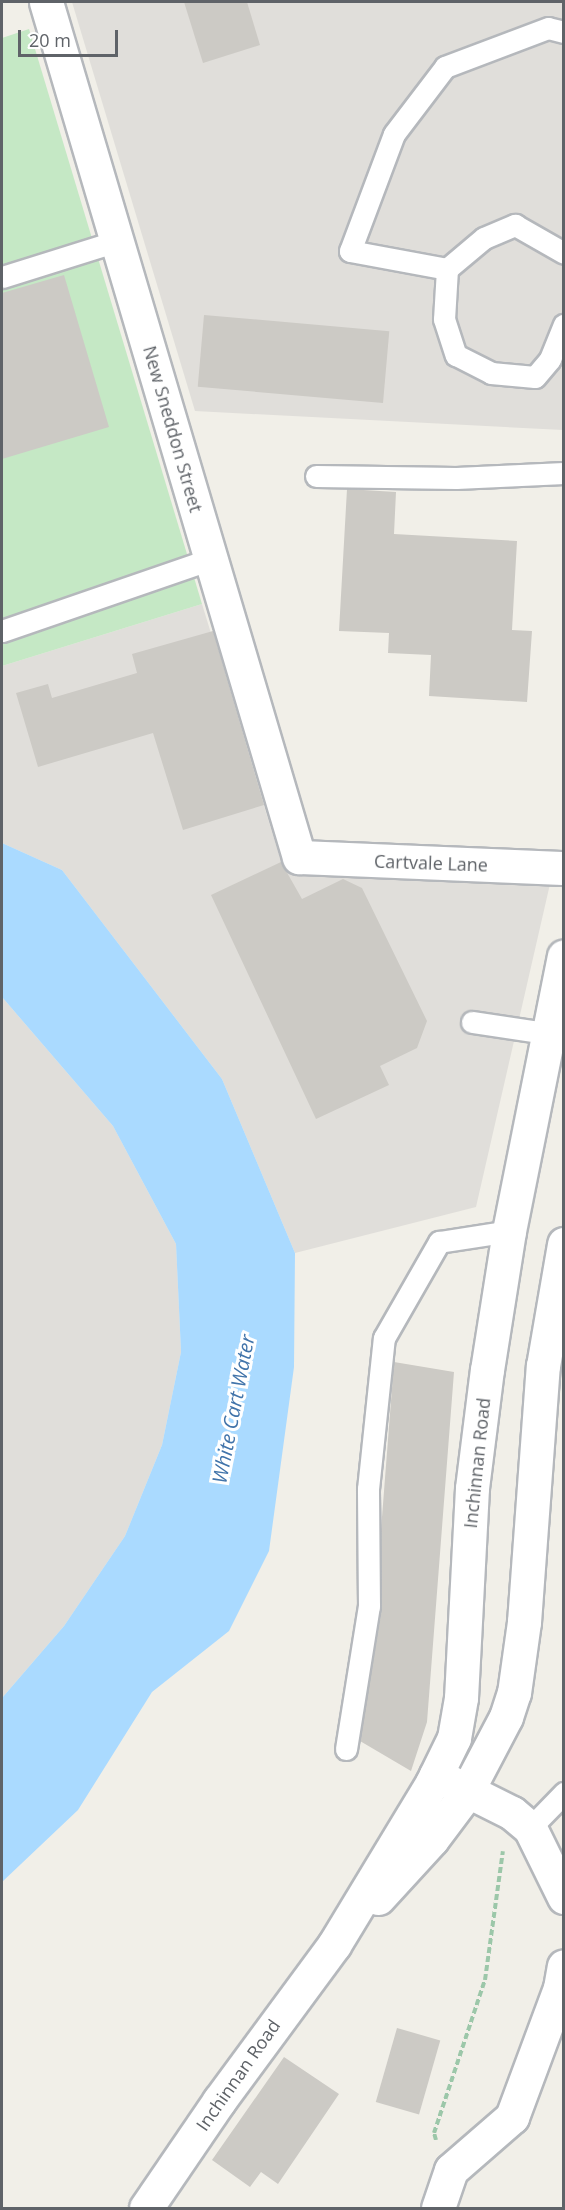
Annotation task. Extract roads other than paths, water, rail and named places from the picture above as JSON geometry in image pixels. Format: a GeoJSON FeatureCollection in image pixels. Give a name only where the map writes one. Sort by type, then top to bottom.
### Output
{"type":"FeatureCollection","features":[{"type":"Feature","properties":{"kind":"street","name":"New Sneddon Street"},"geometry":{"type":"LineString","coordinates":[[46,2],[299,857]]}},
{"type":"Feature","properties":{"kind":"street","name":"Cartvale Lane"},"geometry":{"type":"LineString","coordinates":[[299,857],[564,868]]}},
{"type":"Feature","properties":{"kind":"street","name":"Inchinnan Road"},"geometry":{"type":"LineString","coordinates":[[146,2208],[219,2101],[334,1945],[436,1775],[459,1720],[472,1488],[509,1231],[551,1046],[564,956]]}},
{"type":"Feature","properties":{"kind":"street","name":"Inchinnan Road"},"geometry":{"type":"LineString","coordinates":[[334,1945],[432,1839],[468,1790],[507,1717],[521,1656],[543,1366],[564,1244]]}},
{"type":"Feature","properties":{"kind":"street"},"geometry":{"type":"LineString","coordinates":[[436,1775],[468,1790],[519,1820],[564,1897]]}},
{"type":"Feature","properties":{"kind":"street"},"geometry":{"type":"LineString","coordinates":[[442,2196],[451,2170],[512,2117],[560,1988],[564,1966]]}},
{"type":"Feature","properties":{"kind":"lane"},"geometry":{"type":"LineString","coordinates":[[447,269],[350,251],[394,134],[445,67],[548,28],[564,32]]}},
{"type":"Feature","properties":{"kind":"lane"},"geometry":{"type":"LineString","coordinates":[[564,253],[515,225],[484,238],[447,269],[444,319],[456,355],[491,373],[535,377],[550,359],[564,325]]}},
{"type":"Feature","properties":{"kind":"lane"},"geometry":{"type":"LineString","coordinates":[[2,277],[117,241]]}},
{"type":"Feature","properties":{"kind":"lane"},"geometry":{"type":"LineString","coordinates":[[316,476],[456,478],[564,473]]}},
{"type":"Feature","properties":{"kind":"lane"},"geometry":{"type":"LineString","coordinates":[[2,632],[211,559]]}},
{"type":"Feature","properties":{"kind":"lane"},"geometry":{"type":"LineString","coordinates":[[472,1022],[551,1046]]}},
{"type":"Feature","properties":{"kind":"lane"},"geometry":{"type":"LineString","coordinates":[[346,1749],[369,1606],[368,1489],[384,1338],[439,1242],[509,1231]]}},
{"type":"Feature","properties":{"kind":"lane"},"geometry":{"type":"LineString","coordinates":[[519,1820],[564,1792]]}},
{"type":"Feature","properties":{"kind":"water","name":"White Cart Water"},"geometry":{"type":"Polygon","coordinates":[[[2,843],[62,870],[222,1079],[295,1253],[294,1367],[269,1551],[229,1631],[152,1692],[78,1810],[2,1882],[2,1698],[64,1626],[125,1536],[162,1445],[181,1352],[176,1244],[113,1126],[2,997],[2,843]]]}}]}
